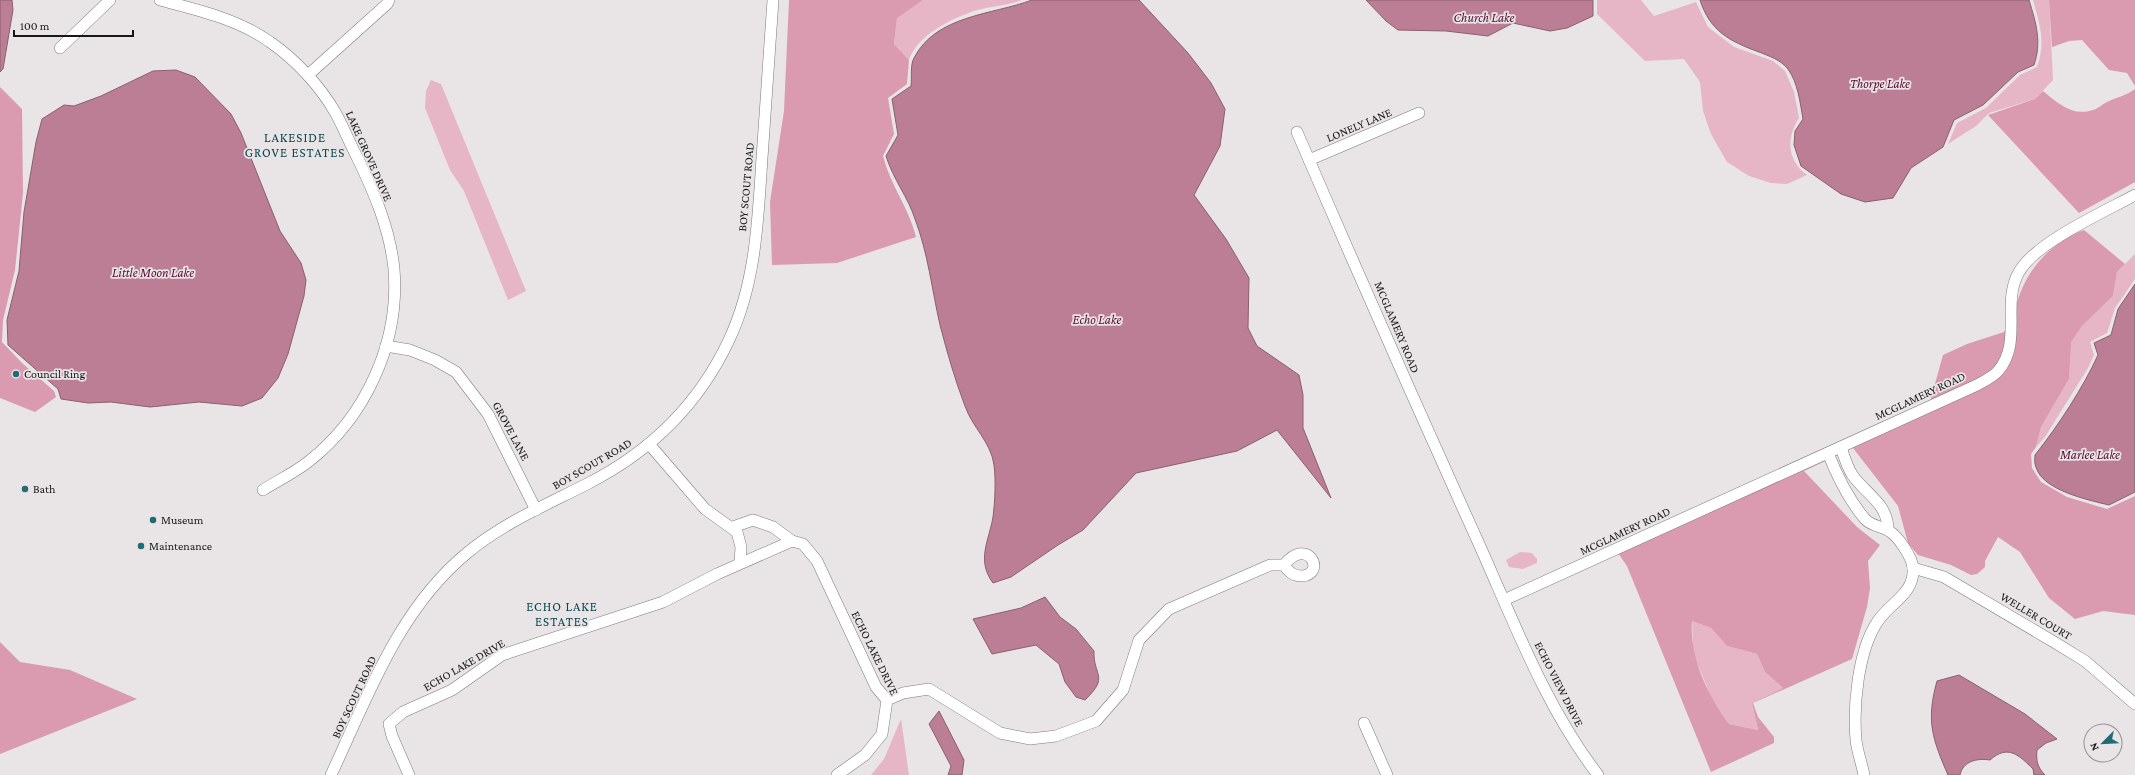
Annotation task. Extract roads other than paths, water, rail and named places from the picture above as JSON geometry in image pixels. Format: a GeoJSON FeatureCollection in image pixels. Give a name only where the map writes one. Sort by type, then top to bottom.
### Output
{"type":"FeatureCollection","features":[{"type":"Feature","properties":{"kind":"street"},"geometry":{"type":"LineString","coordinates":[[60,48],[110,0]]}},
{"type":"Feature","properties":{"kind":"street","name":"LAKE GROVE DRIVE"},"geometry":{"type":"LineString","coordinates":[[160,0],[228,19],[271,42],[308,75],[334,111],[374,193],[389,239],[394,269],[394,310],[386,346],[370,389],[342,431],[307,463],[262,490]]}},
{"type":"Feature","properties":{"kind":"street"},"geometry":{"type":"LineString","coordinates":[[308,75],[387,4],[388,0]]}},
{"type":"Feature","properties":{"kind":"street","name":"BOY SCOUT ROAD"},"geometry":{"type":"LineString","coordinates":[[331,775],[398,635],[420,602],[438,580],[470,550],[499,529],[616,468],[650,444],[686,408],[707,379],[730,339],[745,297],[756,230],[773,0]]}},
{"type":"Feature","properties":{"kind":"street","name":"LONELY LANE"},"geometry":{"type":"LineString","coordinates":[[1309,160],[1419,113]]}},
{"type":"Feature","properties":{"kind":"street","name":"MCGLAMERY ROAD"},"geometry":{"type":"LineString","coordinates":[[1297,132],[1423,421],[1504,600],[1841,447],[1977,384],[1997,372],[2008,356],[2011,342],[2012,291],[2019,272],[2032,255],[2045,245],[2135,195]]}},
{"type":"Feature","properties":{"kind":"street","name":"GROVE LANE"},"geometry":{"type":"LineString","coordinates":[[386,346],[410,350],[435,360],[456,372],[488,414],[536,510]]}},
{"type":"Feature","properties":{"kind":"street"},"geometry":{"type":"LineString","coordinates":[[650,444],[705,509],[733,527],[737,532],[741,541],[740,563]]}},
{"type":"Feature","properties":{"kind":"street"},"geometry":{"type":"LineString","coordinates":[[1841,447],[1853,475],[1882,505],[1888,520],[1888,530]]}},
{"type":"Feature","properties":{"kind":"street"},"geometry":{"type":"LineString","coordinates":[[1828,453],[1836,473],[1856,508],[1866,521],[1879,528],[1888,530],[1909,556],[1913,568],[1911,585],[1901,599],[1876,624],[1864,657],[1854,707],[1856,741],[1864,775]]}},
{"type":"Feature","properties":{"kind":"street","name":"ECHO LAKE DRIVE"},"geometry":{"type":"LineString","coordinates":[[733,527],[753,520],[773,527],[792,541],[803,544],[817,561],[876,687],[887,700],[882,734],[865,755],[837,775]]}},
{"type":"Feature","properties":{"kind":"street","name":"ECHO LAKE DRIVE"},"geometry":{"type":"LineString","coordinates":[[409,775],[392,736],[389,724],[403,712],[452,690],[502,655],[663,602],[740,563],[792,541]]}},
{"type":"Feature","properties":{"kind":"street"},"geometry":{"type":"LineString","coordinates":[[887,700],[903,693],[929,690],[1000,733],[1030,739],[1056,736],[1096,721],[1123,690],[1139,640],[1169,609],[1270,565],[1284,565]]}},
{"type":"Feature","properties":{"kind":"street","name":"WELLER COURT"},"geometry":{"type":"LineString","coordinates":[[1913,568],[1944,577],[2054,642],[2085,661],[2135,704]]}},
{"type":"Feature","properties":{"kind":"street","name":"ECHO VIEW DRIVE"},"geometry":{"type":"LineString","coordinates":[[1504,600],[1544,688],[1581,752],[1598,775]]}},
{"type":"Feature","properties":{"kind":"street"},"geometry":{"type":"LineString","coordinates":[[1364,723],[1387,775]]}},
{"type":"Feature","properties":{"kind":"water"},"geometry":{"type":"Polygon","coordinates":[[[0,0],[12,0],[13,10],[3,69],[0,72],[0,0]]]}},
{"type":"Feature","properties":{"kind":"water","name":"Echo Lake"},"geometry":{"type":"Polygon","coordinates":[[[1032,0],[1139,0],[1188,53],[1211,83],[1225,109],[1220,146],[1194,195],[1226,239],[1249,278],[1248,328],[1257,346],[1299,375],[1303,395],[1303,428],[1331,498],[1277,430],[1237,451],[1136,473],[1083,530],[1011,577],[993,583],[988,575],[984,558],[993,517],[995,478],[992,457],[989,449],[968,414],[961,396],[940,325],[927,258],[919,232],[912,211],[892,172],[886,156],[898,135],[892,99],[911,86],[913,61],[924,44],[936,33],[966,18],[1032,0]]]}},
{"type":"Feature","properties":{"kind":"water","name":"Church Lake"},"geometry":{"type":"Polygon","coordinates":[[[1366,0],[1593,0],[1593,16],[1567,28],[1550,31],[1513,23],[1488,36],[1446,31],[1398,30],[1386,21],[1366,0]]]}},
{"type":"Feature","properties":{"kind":"water","name":"Thorpe Lake"},"geometry":{"type":"Polygon","coordinates":[[[1700,0],[2029,0],[2037,32],[2038,48],[2034,65],[2018,72],[1983,105],[1954,120],[1943,147],[1911,168],[1893,198],[1865,202],[1841,194],[1801,166],[1794,145],[1795,131],[1803,119],[1798,93],[1794,80],[1788,69],[1771,57],[1739,44],[1722,34],[1709,20],[1700,0]]]}},
{"type":"Feature","properties":{"kind":"water","name":"Little Moon Lake"},"geometry":{"type":"Polygon","coordinates":[[[176,70],[195,77],[231,114],[241,133],[280,231],[301,263],[306,280],[304,296],[288,354],[278,378],[262,398],[242,406],[199,402],[150,407],[111,402],[88,403],[61,399],[58,389],[8,345],[7,320],[19,271],[24,212],[36,142],[42,119],[64,105],[74,106],[101,96],[153,71],[176,70]]]}},
{"type":"Feature","properties":{"kind":"water","name":"Marlee Lake"},"geometry":{"type":"Polygon","coordinates":[[[2135,284],[2135,492],[2109,505],[2067,493],[2047,482],[2040,475],[2036,467],[2035,455],[2078,393],[2098,355],[2094,343],[2111,335],[2118,309],[2135,284]]]}},
{"type":"Feature","properties":{"kind":"water"},"geometry":{"type":"Polygon","coordinates":[[[1045,597],[1060,617],[1076,629],[1094,651],[1094,659],[1099,681],[1093,692],[1085,700],[1076,697],[1065,682],[1059,664],[1036,645],[992,654],[973,619],[1021,608],[1045,597]]]}},
{"type":"Feature","properties":{"kind":"water"},"geometry":{"type":"Polygon","coordinates":[[[1959,675],[2025,714],[2057,739],[2046,743],[2037,750],[2038,763],[2040,769],[2045,775],[2034,775],[2033,769],[2023,759],[2013,753],[2008,752],[1996,755],[1990,760],[1976,760],[1971,762],[1964,766],[1960,775],[1948,775],[1938,750],[1932,729],[1932,707],[1937,681],[1959,675]]]}},
{"type":"Feature","properties":{"kind":"water"},"geometry":{"type":"Polygon","coordinates":[[[939,711],[964,760],[962,775],[948,775],[951,766],[929,724],[939,711]]]}},
{"type":"Feature","properties":{"kind":"place","name":"Council Ring"},"geometry":{"type":"Point","coordinates":[16,374]}},
{"type":"Feature","properties":{"kind":"place","name":"Bath"},"geometry":{"type":"Point","coordinates":[25,489]}},
{"type":"Feature","properties":{"kind":"place","name":"Museum"},"geometry":{"type":"Point","coordinates":[153,520]}},
{"type":"Feature","properties":{"kind":"place","name":"Maintenance"},"geometry":{"type":"Point","coordinates":[141,546]}},
{"type":"Feature","properties":{"kind":"district","name":"LAKESIDE GROVE ESTATES"},"geometry":{"type":"Point","coordinates":[295,144]}},
{"type":"Feature","properties":{"kind":"district","name":"ECHO LAKE ESTATES"},"geometry":{"type":"Point","coordinates":[562,614]}}]}
